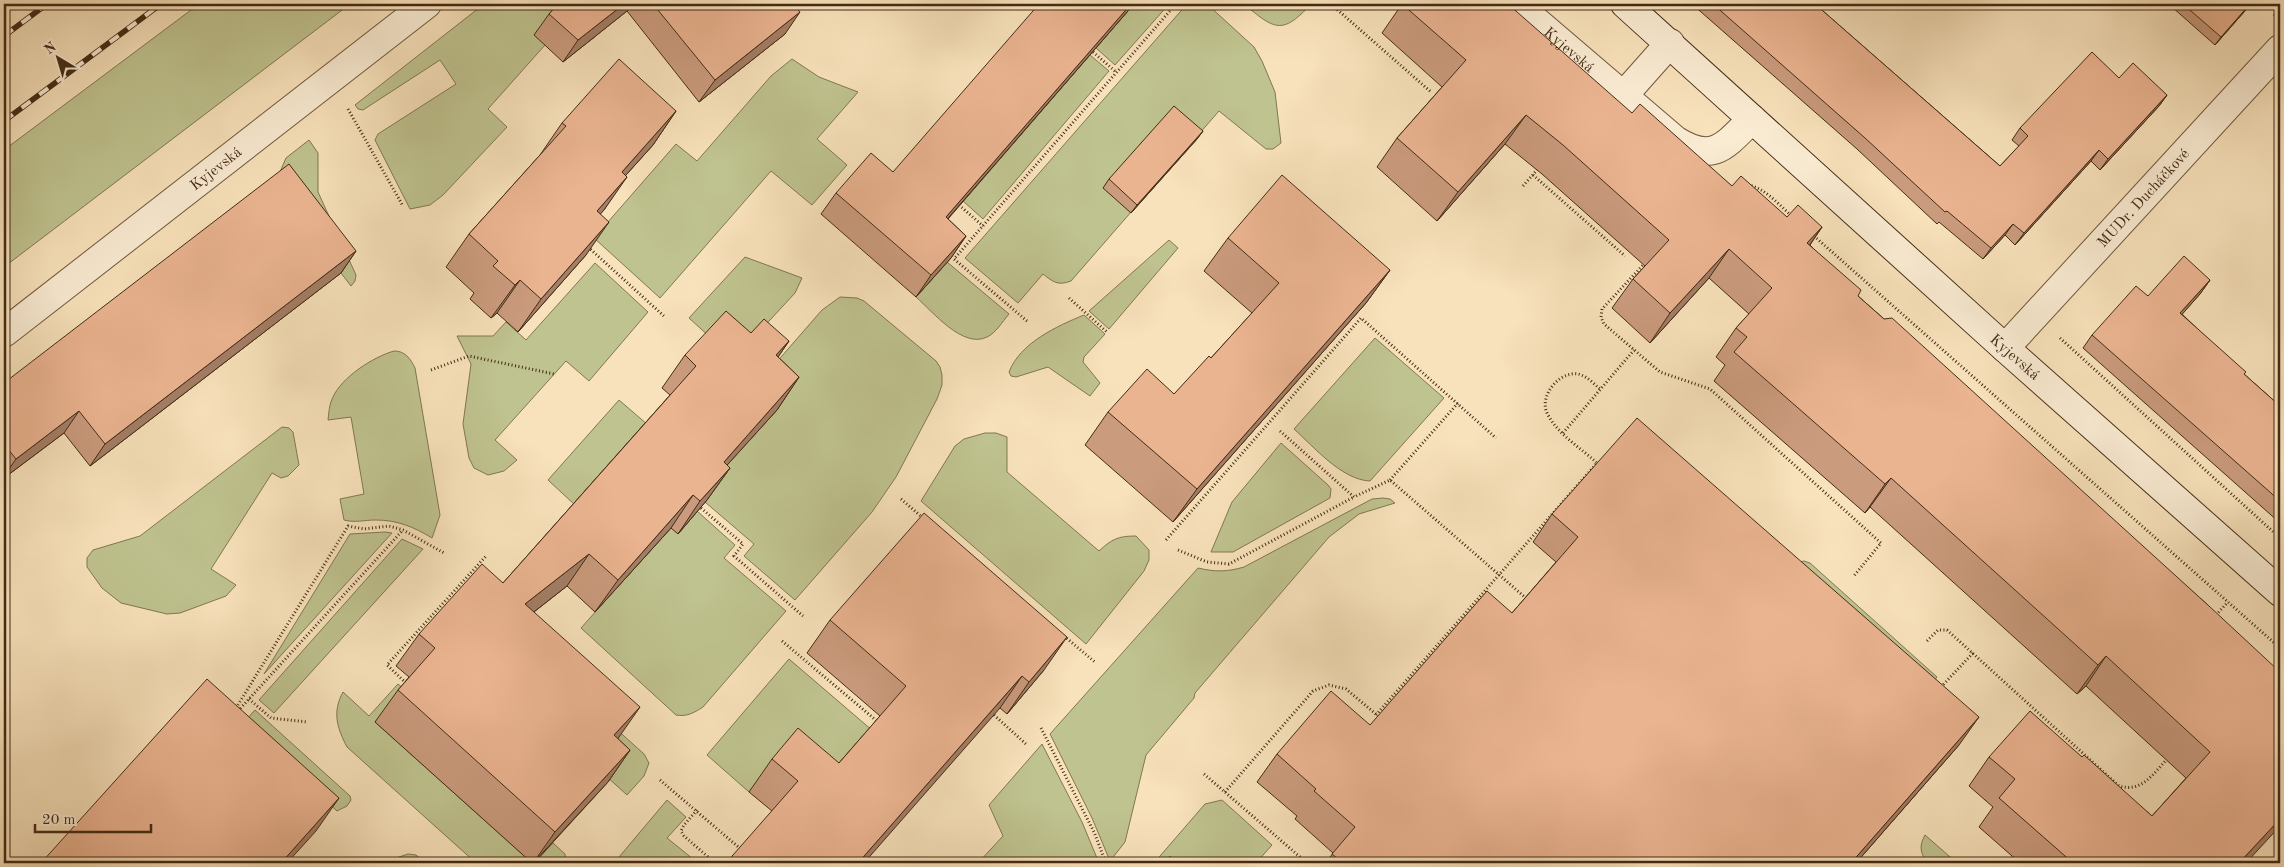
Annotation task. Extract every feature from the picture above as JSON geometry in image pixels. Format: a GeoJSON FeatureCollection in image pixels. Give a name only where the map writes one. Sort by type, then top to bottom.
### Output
{"type":"FeatureCollection","features":[{"type":"Feature","properties":{"kind":"street","name":"Kyjevská"},"geometry":{"type":"LineString","coordinates":[[4,333],[427,4]]}},
{"type":"Feature","properties":{"kind":"street","name":"Kyjevská"},"geometry":{"type":"LineString","coordinates":[[1516,4],[1675,140],[1688,148],[1700,152],[1710,152],[1723,146],[1752,119]]}},
{"type":"Feature","properties":{"kind":"street","name":"Kyjevská"},"geometry":{"type":"LineString","coordinates":[[1625,4],[2005,348],[2280,592]]}},
{"type":"Feature","properties":{"kind":"street"},"geometry":{"type":"LineString","coordinates":[[1623,96],[1670,43]]}},
{"type":"Feature","properties":{"kind":"street","name":"MUDr. Ducháčkové"},"geometry":{"type":"LineString","coordinates":[[2005,348],[2280,49]]}},
{"type":"Feature","properties":{"kind":"path"},"geometry":{"type":"LineString","coordinates":[[1027,322],[954,259],[1176,4]]}},
{"type":"Feature","properties":{"kind":"path"},"geometry":{"type":"LineString","coordinates":[[1332,5],[1431,92]]}},
{"type":"Feature","properties":{"kind":"path"},"geometry":{"type":"LineString","coordinates":[[1093,52],[1116,72]]}},
{"type":"Feature","properties":{"kind":"path"},"geometry":{"type":"LineString","coordinates":[[347,108],[403,206]]}},
{"type":"Feature","properties":{"kind":"path"},"geometry":{"type":"LineString","coordinates":[[1523,186],[1537,170]]}},
{"type":"Feature","properties":{"kind":"path"},"geometry":{"type":"LineString","coordinates":[[1533,175],[1625,256]]}},
{"type":"Feature","properties":{"kind":"path"},"geometry":{"type":"LineString","coordinates":[[1739,183],[1755,186],[1760,189],[1795,219]]}},
{"type":"Feature","properties":{"kind":"path"},"geometry":{"type":"LineString","coordinates":[[959,205],[983,226]]}},
{"type":"Feature","properties":{"kind":"path"},"geometry":{"type":"LineString","coordinates":[[1810,232],[2280,648]]}},
{"type":"Feature","properties":{"kind":"path"},"geometry":{"type":"LineString","coordinates":[[583,243],[665,316]]}},
{"type":"Feature","properties":{"kind":"path"},"geometry":{"type":"LineString","coordinates":[[1646,262],[1602,310],[1601,317],[1604,324],[1660,372],[1710,389],[1881,543],[1853,577]]}},
{"type":"Feature","properties":{"kind":"path"},"geometry":{"type":"LineString","coordinates":[[1069,298],[1107,332]]}},
{"type":"Feature","properties":{"kind":"path"},"geometry":{"type":"LineString","coordinates":[[2034,315],[2280,538]]}},
{"type":"Feature","properties":{"kind":"path"},"geometry":{"type":"LineString","coordinates":[[1166,540],[1361,318],[1496,438]]}},
{"type":"Feature","properties":{"kind":"path"},"geometry":{"type":"LineString","coordinates":[[1563,433],[1634,350]]}},
{"type":"Feature","properties":{"kind":"path"},"geometry":{"type":"LineString","coordinates":[[431,370],[469,356],[554,374]]}},
{"type":"Feature","properties":{"kind":"path"},"geometry":{"type":"LineString","coordinates":[[1376,715],[1598,464],[1554,425],[1546,411],[1546,400],[1550,388],[1568,375],[1578,374],[1586,377],[1600,389]]}},
{"type":"Feature","properties":{"kind":"path"},"geometry":{"type":"LineString","coordinates":[[1178,550],[1207,562],[1229,564],[1354,497],[1390,480],[1458,404]]}},
{"type":"Feature","properties":{"kind":"path"},"geometry":{"type":"LineString","coordinates":[[1280,432],[1354,497]]}},
{"type":"Feature","properties":{"kind":"path"},"geometry":{"type":"LineString","coordinates":[[1390,480],[1528,600]]}},
{"type":"Feature","properties":{"kind":"path"},"geometry":{"type":"LineString","coordinates":[[900,499],[931,524]]}},
{"type":"Feature","properties":{"kind":"path"},"geometry":{"type":"LineString","coordinates":[[701,508],[743,544],[734,556],[803,616]]}},
{"type":"Feature","properties":{"kind":"path"},"geometry":{"type":"LineString","coordinates":[[403,530],[233,715],[348,526],[364,529],[389,526],[403,530],[444,552]]}},
{"type":"Feature","properties":{"kind":"path"},"geometry":{"type":"LineString","coordinates":[[409,685],[387,665],[486,556]]}},
{"type":"Feature","properties":{"kind":"path"},"geometry":{"type":"LineString","coordinates":[[2212,620],[2228,602]]}},
{"type":"Feature","properties":{"kind":"path"},"geometry":{"type":"LineString","coordinates":[[1927,641],[1942,629],[1951,633],[2119,786],[2133,788],[2144,785],[2170,756]]}},
{"type":"Feature","properties":{"kind":"path"},"geometry":{"type":"LineString","coordinates":[[1058,631],[1096,663]]}},
{"type":"Feature","properties":{"kind":"path"},"geometry":{"type":"LineString","coordinates":[[782,641],[879,723]]}},
{"type":"Feature","properties":{"kind":"path"},"geometry":{"type":"LineString","coordinates":[[1937,692],[1973,653]]}},
{"type":"Feature","properties":{"kind":"path"},"geometry":{"type":"LineString","coordinates":[[1225,792],[1313,691],[1329,686],[1346,689],[1382,720]]}},
{"type":"Feature","properties":{"kind":"path"},"geometry":{"type":"LineString","coordinates":[[249,698],[271,718],[307,722]]}},
{"type":"Feature","properties":{"kind":"path"},"geometry":{"type":"LineString","coordinates":[[994,716],[1027,745]]}},
{"type":"Feature","properties":{"kind":"path"},"geometry":{"type":"LineString","coordinates":[[1041,728],[1094,832],[1106,863]]}},
{"type":"Feature","properties":{"kind":"path"},"geometry":{"type":"LineString","coordinates":[[1204,774],[1307,863]]}},
{"type":"Feature","properties":{"kind":"path"},"geometry":{"type":"LineString","coordinates":[[660,780],[743,851]]}},
{"type":"Feature","properties":{"kind":"path"},"geometry":{"type":"LineString","coordinates":[[697,810],[681,831],[684,836],[715,863]]}},
{"type":"Feature","properties":{"kind":"green space"},"geometry":{"type":"Polygon","coordinates":[[[199,4],[350,4],[4,267],[4,150],[199,4]]]}},
{"type":"Feature","properties":{"kind":"green space"},"geometry":{"type":"Polygon","coordinates":[[[484,4],[567,4],[594,38],[577,48],[545,45],[488,109],[507,127],[443,195],[430,205],[410,209],[375,140],[378,134],[456,84],[440,60],[363,110],[358,109],[355,105],[484,4]]]}},
{"type":"Feature","properties":{"kind":"green space"},"geometry":{"type":"Polygon","coordinates":[[[1134,4],[1169,4],[1115,65],[1096,48],[1134,4]]]}},
{"type":"Feature","properties":{"kind":"green space"},"geometry":{"type":"Polygon","coordinates":[[[1187,4],[1207,4],[1254,47],[1275,92],[1281,143],[1273,149],[1266,149],[1219,111],[1071,281],[1056,282],[1043,274],[1018,303],[965,258],[1187,4]]]}},
{"type":"Feature","properties":{"kind":"green space"},"geometry":{"type":"Polygon","coordinates":[[[1244,4],[1311,4],[1293,21],[1285,25],[1278,25],[1263,19],[1244,4]]]}},
{"type":"Feature","properties":{"kind":"green space"},"geometry":{"type":"Polygon","coordinates":[[[1090,55],[1109,71],[983,219],[963,201],[1090,55]]]}},
{"type":"Feature","properties":{"kind":"green space"},"geometry":{"type":"Polygon","coordinates":[[[792,59],[819,77],[858,92],[817,139],[847,165],[812,205],[771,171],[660,298],[594,238],[676,144],[697,161],[771,76],[792,59]]]}},
{"type":"Feature","properties":{"kind":"green space"},"geometry":{"type":"Polygon","coordinates":[[[309,140],[318,153],[318,192],[356,275],[355,281],[351,286],[274,186],[286,158],[309,140]]]}},
{"type":"Feature","properties":{"kind":"green space"},"geometry":{"type":"Polygon","coordinates":[[[1169,240],[1178,248],[1109,329],[1089,311],[1169,240]]]}},
{"type":"Feature","properties":{"kind":"green space"},"geometry":{"type":"Polygon","coordinates":[[[745,257],[802,278],[795,293],[734,359],[689,318],[745,257]]]}},
{"type":"Feature","properties":{"kind":"green space"},"geometry":{"type":"Polygon","coordinates":[[[947,262],[1009,314],[996,330],[987,337],[978,339],[968,338],[958,334],[916,297],[947,262]]]}},
{"type":"Feature","properties":{"kind":"green space"},"geometry":{"type":"Polygon","coordinates":[[[595,263],[648,312],[589,381],[566,361],[495,440],[517,460],[504,471],[488,475],[474,468],[469,458],[463,424],[471,364],[457,336],[493,336],[506,322],[526,340],[595,263]]]}},
{"type":"Feature","properties":{"kind":"green space"},"geometry":{"type":"Polygon","coordinates":[[[840,297],[857,298],[864,301],[936,361],[942,375],[942,385],[937,399],[896,477],[872,512],[795,600],[744,556],[754,544],[705,502],[708,499],[701,493],[754,388],[822,310],[840,297]]]}},
{"type":"Feature","properties":{"kind":"green space"},"geometry":{"type":"Polygon","coordinates":[[[1084,315],[1105,334],[1084,357],[1083,362],[1100,383],[1090,396],[1048,367],[1016,377],[1011,376],[1009,372],[1014,362],[1030,344],[1062,324],[1084,315]]]}},
{"type":"Feature","properties":{"kind":"green space"},"geometry":{"type":"Polygon","coordinates":[[[1375,338],[1444,398],[1370,481],[1349,475],[1339,469],[1294,429],[1375,338]]]}},
{"type":"Feature","properties":{"kind":"green space"},"geometry":{"type":"Polygon","coordinates":[[[394,351],[401,352],[407,356],[415,368],[440,515],[432,538],[412,527],[391,521],[344,520],[340,499],[364,494],[351,417],[328,420],[329,408],[333,397],[343,382],[368,363],[394,351]]]}},
{"type":"Feature","properties":{"kind":"green space"},"geometry":{"type":"Polygon","coordinates":[[[619,400],[648,425],[576,506],[548,480],[619,400]]]}},
{"type":"Feature","properties":{"kind":"green space"},"geometry":{"type":"Polygon","coordinates":[[[282,427],[289,428],[293,432],[299,465],[288,476],[281,478],[272,473],[211,569],[236,585],[226,596],[180,613],[167,614],[121,603],[102,588],[87,567],[87,558],[93,550],[140,536],[282,427]]]}},
{"type":"Feature","properties":{"kind":"green space"},"geometry":{"type":"Polygon","coordinates":[[[985,433],[996,433],[1007,437],[1007,472],[1099,551],[1116,539],[1136,536],[1149,550],[1149,560],[1144,571],[1086,644],[921,501],[955,446],[964,439],[985,433]]]}},
{"type":"Feature","properties":{"kind":"green space"},"geometry":{"type":"Polygon","coordinates":[[[1281,443],[1328,485],[1331,489],[1330,498],[1233,552],[1211,552],[1232,502],[1281,443]]]}},
{"type":"Feature","properties":{"kind":"green space"},"geometry":{"type":"Polygon","coordinates":[[[1372,499],[1390,499],[1395,503],[1359,514],[1329,537],[1195,693],[1194,698],[1146,755],[1125,842],[1110,861],[1092,818],[1050,734],[1198,568],[1221,571],[1244,567],[1372,499]]]}},
{"type":"Feature","properties":{"kind":"green space"},"geometry":{"type":"Polygon","coordinates":[[[697,511],[735,545],[724,558],[786,611],[703,707],[690,714],[676,715],[581,628],[671,527],[697,511]]]}},
{"type":"Feature","properties":{"kind":"green space"},"geometry":{"type":"Polygon","coordinates":[[[392,533],[264,674],[350,534],[392,533]]]}},
{"type":"Feature","properties":{"kind":"green space"},"geometry":{"type":"Polygon","coordinates":[[[402,539],[423,549],[274,713],[259,700],[402,539]]]}},
{"type":"Feature","properties":{"kind":"green space"},"geometry":{"type":"Polygon","coordinates":[[[1799,562],[1810,563],[1937,677],[1929,687],[1799,562]]]}},
{"type":"Feature","properties":{"kind":"green space"},"geometry":{"type":"Polygon","coordinates":[[[789,659],[873,731],[801,811],[775,761],[749,792],[707,755],[789,659]]]}},
{"type":"Feature","properties":{"kind":"green space"},"geometry":{"type":"Polygon","coordinates":[[[398,684],[404,689],[375,722],[532,863],[476,863],[347,747],[337,720],[338,706],[343,692],[369,716],[398,684]]]}},
{"type":"Feature","properties":{"kind":"green space"},"geometry":{"type":"Polygon","coordinates":[[[255,710],[350,796],[351,800],[347,806],[337,811],[286,765],[235,732],[255,710]]]}},
{"type":"Feature","properties":{"kind":"green space"},"geometry":{"type":"Polygon","coordinates":[[[604,718],[644,754],[649,763],[644,776],[627,795],[594,765],[604,718]]]}},
{"type":"Feature","properties":{"kind":"green space"},"geometry":{"type":"Polygon","coordinates":[[[1042,744],[1082,822],[1099,863],[978,863],[1003,836],[989,805],[1042,744]]]}},
{"type":"Feature","properties":{"kind":"green space"},"geometry":{"type":"Polygon","coordinates":[[[667,800],[686,817],[667,838],[698,863],[614,863],[667,800]]]}},
{"type":"Feature","properties":{"kind":"green space"},"geometry":{"type":"Polygon","coordinates":[[[1222,800],[1272,845],[1256,863],[1179,863],[1170,856],[1163,863],[1154,863],[1205,804],[1222,800]]]}},
{"type":"Feature","properties":{"kind":"green space"},"geometry":{"type":"Polygon","coordinates":[[[1925,835],[1957,863],[1927,863],[1921,849],[1925,835]]]}},
{"type":"Feature","properties":{"kind":"green space"},"geometry":{"type":"Polygon","coordinates":[[[553,843],[565,854],[566,863],[534,863],[553,843]]]}},
{"type":"Feature","properties":{"kind":"green space"},"geometry":{"type":"Polygon","coordinates":[[[408,854],[416,855],[426,863],[381,863],[408,854]]]}},
{"type":"Feature","properties":{"kind":"building"},"geometry":{"type":"Polygon","coordinates":[[[558,4],[624,4],[578,40],[549,14],[558,4]]]}},
{"type":"Feature","properties":{"kind":"building"},"geometry":{"type":"Polygon","coordinates":[[[653,4],[793,4],[800,12],[715,80],[653,4]]]}},
{"type":"Feature","properties":{"kind":"building"},"geometry":{"type":"Polygon","coordinates":[[[1039,4],[1131,4],[946,217],[966,236],[931,275],[836,193],[871,153],[893,172],[1039,4]]]}},
{"type":"Feature","properties":{"kind":"building"},"geometry":{"type":"Polygon","coordinates":[[[1402,4],[1508,4],[1632,113],[1640,104],[1732,186],[1741,176],[1787,217],[1798,205],[1822,227],[1807,243],[1861,290],[1858,296],[1884,319],[1892,318],[2280,672],[2280,819],[2239,863],[2073,863],[1999,798],[2015,779],[1989,757],[2030,711],[2082,757],[2084,755],[2152,816],[2210,752],[2106,656],[2098,665],[1891,478],[1885,484],[1734,352],[1747,337],[1736,328],[1772,288],[1729,249],[1670,313],[1633,279],[1669,240],[1563,145],[1526,115],[1458,192],[1397,138],[1466,60],[1402,4]]]}},
{"type":"Feature","properties":{"kind":"building"},"geometry":{"type":"Polygon","coordinates":[[[1713,4],[1815,4],[2000,166],[2028,136],[2020,128],[2092,52],[2119,78],[2133,63],[2167,95],[2108,159],[2099,150],[2024,233],[2013,224],[1991,248],[1947,211],[1945,212],[1865,138],[1713,4]]]}},
{"type":"Feature","properties":{"kind":"building"},"geometry":{"type":"Polygon","coordinates":[[[2183,4],[2250,4],[2221,37],[2183,4]]]}},
{"type":"Feature","properties":{"kind":"building"},"geometry":{"type":"Polygon","coordinates":[[[619,59],[676,111],[622,172],[627,177],[597,211],[609,222],[541,299],[520,280],[515,285],[493,266],[498,261],[469,234],[566,126],[562,123],[619,59]]]}},
{"type":"Feature","properties":{"kind":"building"},"geometry":{"type":"Polygon","coordinates":[[[1174,106],[1203,131],[1137,205],[1109,179],[1174,106]]]}},
{"type":"Feature","properties":{"kind":"building"},"geometry":{"type":"Polygon","coordinates":[[[289,164],[356,251],[105,444],[79,411],[16,459],[4,444],[4,383],[289,164]]]}},
{"type":"Feature","properties":{"kind":"building"},"geometry":{"type":"Polygon","coordinates":[[[1282,175],[1390,270],[1197,489],[1108,412],[1147,369],[1174,394],[1209,356],[1211,358],[1279,283],[1228,238],[1282,175]]]}},
{"type":"Feature","properties":{"kind":"building"},"geometry":{"type":"Polygon","coordinates":[[[2184,256],[2210,280],[2180,313],[2246,372],[2244,374],[2280,406],[2280,501],[2092,335],[2136,286],[2148,296],[2184,256]]]}},
{"type":"Feature","properties":{"kind":"building"},"geometry":{"type":"Polygon","coordinates":[[[726,311],[751,333],[764,319],[789,341],[776,355],[799,377],[724,462],[730,468],[700,501],[693,495],[618,580],[589,554],[525,604],[640,707],[614,735],[630,750],[555,832],[398,690],[435,648],[419,634],[482,564],[503,583],[696,366],[685,355],[726,311]]]}},
{"type":"Feature","properties":{"kind":"building"},"geometry":{"type":"Polygon","coordinates":[[[1637,418],[1979,717],[1851,863],[1343,863],[1332,854],[1355,827],[1314,791],[1316,789],[1277,754],[1331,691],[1370,725],[1487,591],[1512,613],[1578,537],[1552,514],[1637,418]]]}},
{"type":"Feature","properties":{"kind":"building"},"geometry":{"type":"Polygon","coordinates":[[[924,513],[1067,637],[1029,682],[1022,676],[858,863],[726,863],[798,781],[772,759],[798,728],[839,763],[906,686],[830,620],[924,513]]]}},
{"type":"Feature","properties":{"kind":"building"},"geometry":{"type":"Polygon","coordinates":[[[207,679],[339,798],[281,863],[41,863],[207,679]]]}},
{"type":"Feature","properties":{"kind":"railway"},"geometry":{"type":"LineString","coordinates":[[4,36],[47,4]]}},
{"type":"Feature","properties":{"kind":"railway"},"geometry":{"type":"LineString","coordinates":[[4,121],[161,4]]}}]}
